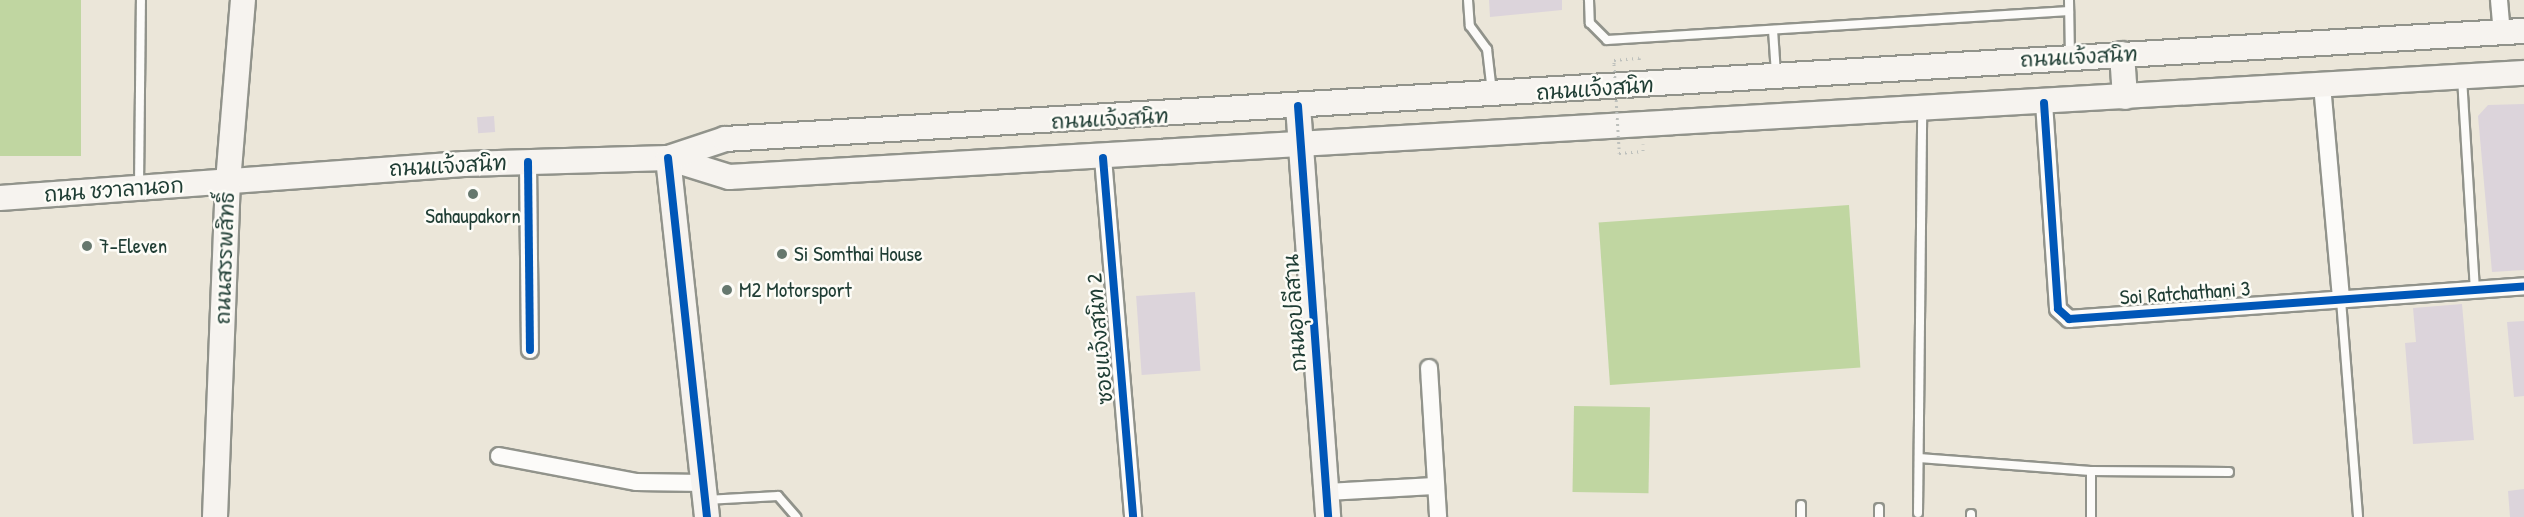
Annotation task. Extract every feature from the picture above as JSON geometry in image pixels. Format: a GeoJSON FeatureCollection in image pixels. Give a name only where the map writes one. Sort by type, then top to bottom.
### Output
{"type":"FeatureCollection","features":[{"type":"Feature","properties":{"kind":"main road","name":"ถนนสรรพสิทธิ์"},"geometry":{"type":"LineString","coordinates":[[215,517],[228,182],[243,0]]}},
{"type":"Feature","properties":{"kind":"main road","name":"ถนนแจ้งสนิท"},"geometry":{"type":"LineString","coordinates":[[228,182],[528,162],[668,158],[725,139],[1493,97],[1776,76],[2513,31]]}},
{"type":"Feature","properties":{"kind":"main road"},"geometry":{"type":"LineString","coordinates":[[2122,54],[2125,97]]}},
{"type":"Feature","properties":{"kind":"main road","name":"ถนนแจ้งสนิท"},"geometry":{"type":"LineString","coordinates":[[668,158],[729,177],[1103,158],[2524,73]]}},
{"type":"Feature","properties":{"kind":"main road","name":"ถนนอุปลีสาน"},"geometry":{"type":"LineString","coordinates":[[1298,106],[1328,517]]}},
{"type":"Feature","properties":{"kind":"main road"},"geometry":{"type":"LineString","coordinates":[[668,158],[706,500]]}},
{"type":"Feature","properties":{"kind":"main road","name":"ถนน ชวาลานอก"},"geometry":{"type":"LineString","coordinates":[[0,198],[228,182]]}},
{"type":"Feature","properties":{"kind":"street"},"geometry":{"type":"LineString","coordinates":[[2499,0],[2513,31]]}},
{"type":"Feature","properties":{"kind":"street"},"geometry":{"type":"LineString","coordinates":[[2322,85],[2341,300]]}},
{"type":"Feature","properties":{"kind":"street","name":"Soi Ratchathani 3"},"geometry":{"type":"LineString","coordinates":[[2044,103],[2058,309],[2069,319],[2524,286]]}},
{"type":"Feature","properties":{"kind":"street","name":"ซอยแจ้งสนิท 2"},"geometry":{"type":"LineString","coordinates":[[1103,158],[1133,517]]}},
{"type":"Feature","properties":{"kind":"street"},"geometry":{"type":"LineString","coordinates":[[528,162],[530,350]]}},
{"type":"Feature","properties":{"kind":"street"},"geometry":{"type":"LineString","coordinates":[[1429,368],[1438,517]]}},
{"type":"Feature","properties":{"kind":"street"},"geometry":{"type":"LineString","coordinates":[[499,456],[636,482],[706,500]]}},
{"type":"Feature","properties":{"kind":"street"},"geometry":{"type":"LineString","coordinates":[[1326,492],[1435,486]]}},
{"type":"Feature","properties":{"kind":"lane"},"geometry":{"type":"LineString","coordinates":[[139,189],[141,0]]}},
{"type":"Feature","properties":{"kind":"lane"},"geometry":{"type":"LineString","coordinates":[[1468,0],[1470,26],[1487,49],[1493,97]]}},
{"type":"Feature","properties":{"kind":"lane"},"geometry":{"type":"LineString","coordinates":[[1589,0],[1590,22],[1607,40],[2069,11]]}},
{"type":"Feature","properties":{"kind":"lane"},"geometry":{"type":"LineString","coordinates":[[2069,0],[2070,57]]}},
{"type":"Feature","properties":{"kind":"lane"},"geometry":{"type":"LineString","coordinates":[[1773,30],[1776,76]]}},
{"type":"Feature","properties":{"kind":"lane"},"geometry":{"type":"LineString","coordinates":[[2462,77],[2475,289]]}},
{"type":"Feature","properties":{"kind":"lane"},"geometry":{"type":"LineString","coordinates":[[1918,513],[1922,109]]}},
{"type":"Feature","properties":{"kind":"lane"},"geometry":{"type":"LineString","coordinates":[[2341,300],[2358,517]]}},
{"type":"Feature","properties":{"kind":"lane"},"geometry":{"type":"LineString","coordinates":[[1919,458],[2091,471],[2229,472]]}},
{"type":"Feature","properties":{"kind":"lane"},"geometry":{"type":"LineString","coordinates":[[2091,471],[2091,517]]}},
{"type":"Feature","properties":{"kind":"lane"},"geometry":{"type":"LineString","coordinates":[[706,500],[778,496],[796,517]]}},
{"type":"Feature","properties":{"kind":"lane"},"geometry":{"type":"LineString","coordinates":[[1801,505],[1801,517]]}},
{"type":"Feature","properties":{"kind":"path"},"geometry":{"type":"LineString","coordinates":[[1640,58],[1614,60],[1614,64],[1619,153],[1643,151]]}},
{"type":"Feature","properties":{"kind":"green space"},"geometry":{"type":"Polygon","coordinates":[[[0,0],[81,0],[81,156],[0,156],[0,0]]]}},
{"type":"Feature","properties":{"kind":"green space"},"geometry":{"type":"Polygon","coordinates":[[[1849,205],[1860,368],[1610,385],[1599,223],[1849,205]]]}},
{"type":"Feature","properties":{"kind":"green space"},"geometry":{"type":"Polygon","coordinates":[[[1574,406],[1650,407],[1648,493],[1572,492],[1574,406]]]}},
{"type":"Feature","properties":{"kind":"building"},"geometry":{"type":"Polygon","coordinates":[[[1489,0],[1562,0],[1562,10],[1490,17],[1489,0]]]}},
{"type":"Feature","properties":{"kind":"building"},"geometry":{"type":"Polygon","coordinates":[[[2524,104],[2524,270],[2492,272],[2478,116],[2488,105],[2524,104]]]}},
{"type":"Feature","properties":{"kind":"building"},"geometry":{"type":"Polygon","coordinates":[[[494,116],[495,132],[478,133],[477,117],[494,116]]]}},
{"type":"Feature","properties":{"kind":"building"},"geometry":{"type":"Polygon","coordinates":[[[1195,292],[1201,371],[1142,375],[1136,296],[1195,292]]]}},
{"type":"Feature","properties":{"kind":"building"},"geometry":{"type":"Polygon","coordinates":[[[2462,304],[2474,440],[2413,444],[2405,343],[2416,342],[2413,308],[2462,304]]]}},
{"type":"Feature","properties":{"kind":"building"},"geometry":{"type":"Polygon","coordinates":[[[2524,321],[2524,396],[2514,397],[2507,322],[2524,321]]]}},
{"type":"Feature","properties":{"kind":"building"},"geometry":{"type":"Polygon","coordinates":[[[2524,489],[2524,517],[2510,517],[2508,491],[2524,489]]]}},
{"type":"Feature","properties":{"kind":"cycle path"},"geometry":{"type":"LineString","coordinates":[[2044,103],[2058,309],[2069,319],[2524,286]]}},
{"type":"Feature","properties":{"kind":"cycle path"},"geometry":{"type":"LineString","coordinates":[[1298,106],[1328,517]]}},
{"type":"Feature","properties":{"kind":"cycle path"},"geometry":{"type":"LineString","coordinates":[[668,158],[707,517]]}},
{"type":"Feature","properties":{"kind":"cycle path"},"geometry":{"type":"LineString","coordinates":[[1103,158],[1133,517]]}},
{"type":"Feature","properties":{"kind":"cycle path"},"geometry":{"type":"LineString","coordinates":[[528,162],[530,350]]}},
{"type":"Feature","properties":{"kind":"place","name":"Sahaupakorn"},"geometry":{"type":"Point","coordinates":[473,194]}},
{"type":"Feature","properties":{"kind":"place","name":"7-Eleven"},"geometry":{"type":"Point","coordinates":[87,246]}},
{"type":"Feature","properties":{"kind":"place","name":"Si Somthai House"},"geometry":{"type":"Point","coordinates":[782,254]}},
{"type":"Feature","properties":{"kind":"place","name":"M2 Motorsport"},"geometry":{"type":"Point","coordinates":[727,290]}}]}
